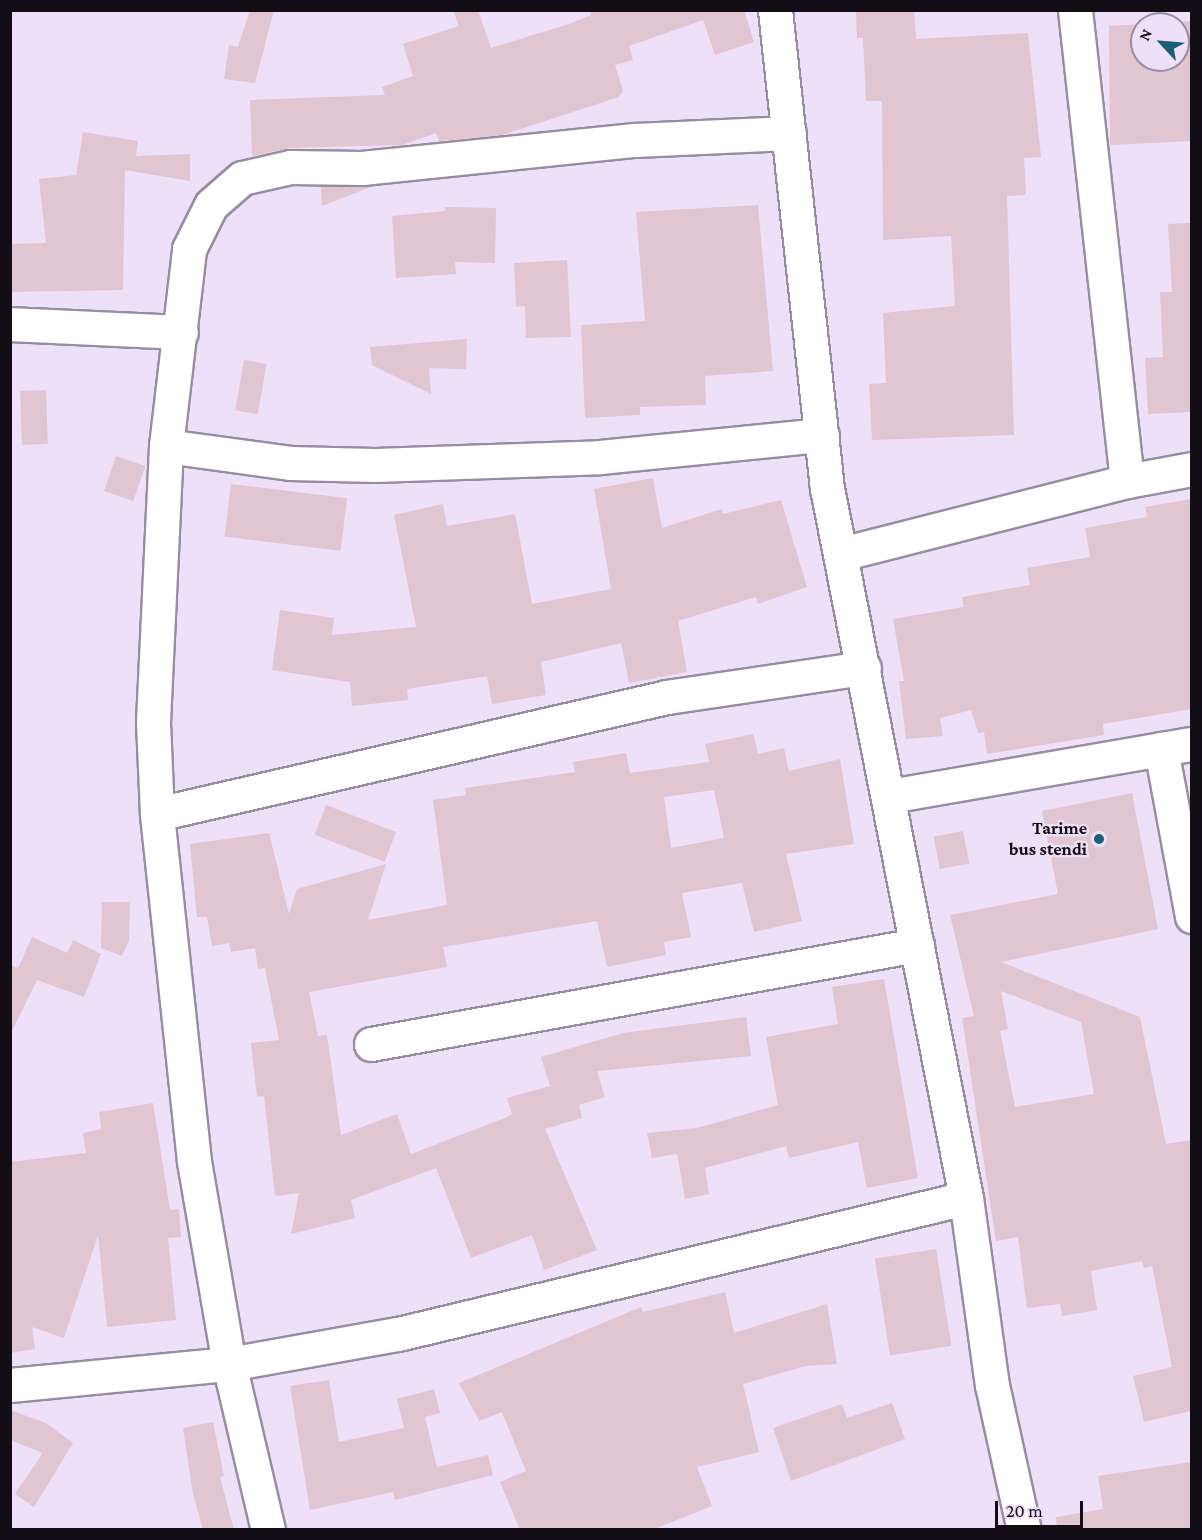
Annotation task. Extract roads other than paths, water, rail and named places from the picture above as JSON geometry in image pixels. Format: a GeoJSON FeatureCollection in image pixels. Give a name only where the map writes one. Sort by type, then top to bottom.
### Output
{"type":"FeatureCollection","features":[{"type":"Feature","properties":{"kind":"street"},"geometry":{"type":"LineString","coordinates":[[775,10],[822,435],[841,555],[890,796],[966,1198],[992,1385],[1024,1530]]}},
{"type":"Feature","properties":{"kind":"street"},"geometry":{"type":"LineString","coordinates":[[1075,10],[1126,481]]}},
{"type":"Feature","properties":{"kind":"street"},"geometry":{"type":"LineString","coordinates":[[268,1530],[230,1364],[194,1161],[157,814],[153,722],[166,446],[189,249],[211,205],[242,177],[290,167],[362,168],[635,140],[789,133]]}},
{"type":"Feature","properties":{"kind":"street"},"geometry":{"type":"LineString","coordinates":[[10,324],[180,332]]}},
{"type":"Feature","properties":{"kind":"street"},"geometry":{"type":"LineString","coordinates":[[166,446],[290,463],[375,465],[600,457],[822,435]]}},
{"type":"Feature","properties":{"kind":"street"},"geometry":{"type":"LineString","coordinates":[[841,555],[1126,481],[1191,469]]}},
{"type":"Feature","properties":{"kind":"street"},"geometry":{"type":"LineString","coordinates":[[157,814],[667,697],[864,668]]}},
{"type":"Feature","properties":{"kind":"street"},"geometry":{"type":"LineString","coordinates":[[890,796],[1176,746],[1191,916]]}},
{"type":"Feature","properties":{"kind":"street"},"geometry":{"type":"LineString","coordinates":[[371,1044],[917,945]]}},
{"type":"Feature","properties":{"kind":"street"},"geometry":{"type":"LineString","coordinates":[[10,1385],[230,1364],[398,1334],[966,1198]]}},
{"type":"Feature","properties":{"kind":"place","name":"Tarime bus stendi"},"geometry":{"type":"Point","coordinates":[1099,839]}}]}
